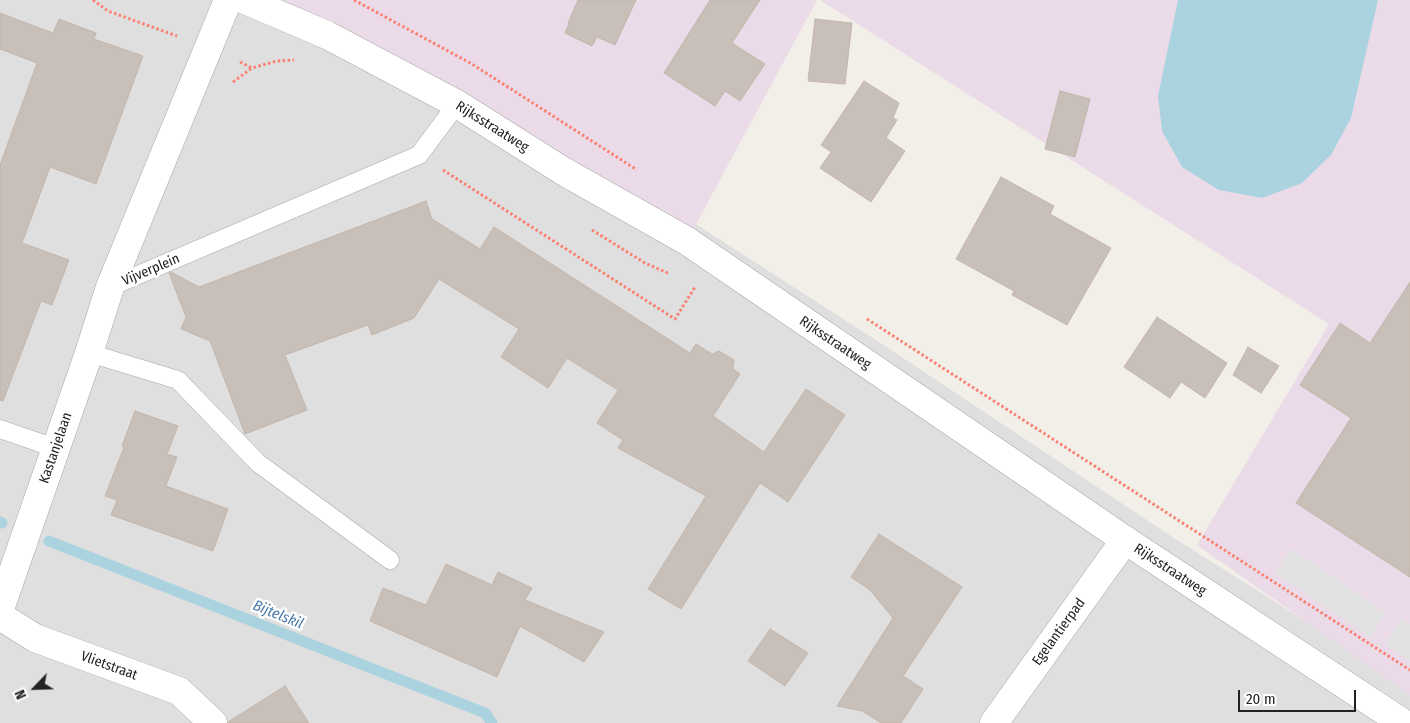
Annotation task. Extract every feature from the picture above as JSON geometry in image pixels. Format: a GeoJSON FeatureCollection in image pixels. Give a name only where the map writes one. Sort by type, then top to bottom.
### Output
{"type":"FeatureCollection","features":[{"type":"Feature","properties":{"kind":"street","name":"Vijverplein"},"geometry":{"type":"LineString","coordinates":[[110,287],[228,0]]}},
{"type":"Feature","properties":{"kind":"street","name":"Rijksstraatweg"},"geometry":{"type":"LineString","coordinates":[[245,0],[327,35],[457,104],[563,171],[687,241],[1125,540],[1403,723]]}},
{"type":"Feature","properties":{"kind":"street","name":"Kastanjelaan"},"geometry":{"type":"LineString","coordinates":[[0,610],[110,287]]}},
{"type":"Feature","properties":{"kind":"street","name":"Egelantierpad"},"geometry":{"type":"LineString","coordinates":[[994,723],[1125,540]]}},
{"type":"Feature","properties":{"kind":"street","name":"Vlietstraat"},"geometry":{"type":"LineString","coordinates":[[0,616],[35,638],[179,691],[213,723]]}},
{"type":"Feature","properties":{"kind":"lane"},"geometry":{"type":"LineString","coordinates":[[419,155],[457,104]]}},
{"type":"Feature","properties":{"kind":"lane","name":"Vijverplein"},"geometry":{"type":"LineString","coordinates":[[110,287],[419,155]]}},
{"type":"Feature","properties":{"kind":"lane"},"geometry":{"type":"LineString","coordinates":[[89,353],[178,380],[258,463],[390,560]]}},
{"type":"Feature","properties":{"kind":"lane"},"geometry":{"type":"LineString","coordinates":[[0,429],[55,448]]}},
{"type":"Feature","properties":{"kind":"path"},"geometry":{"type":"LineString","coordinates":[[93,0],[108,11],[209,48],[252,68],[277,61],[302,59]]}},
{"type":"Feature","properties":{"kind":"path"},"geometry":{"type":"LineString","coordinates":[[419,155],[675,319],[697,286],[688,282]]}},
{"type":"Feature","properties":{"kind":"path"},"geometry":{"type":"LineString","coordinates":[[587,227],[645,263],[671,274]]}},
{"type":"Feature","properties":{"kind":"shaded area"},"geometry":{"type":"Polygon","coordinates":[[[0,0],[309,0],[511,105],[882,344],[1177,540],[1410,687],[1410,723],[0,723],[0,0]]]}},
{"type":"Feature","properties":{"kind":"shaded area"},"geometry":{"type":"Polygon","coordinates":[[[281,0],[817,0],[687,241],[330,21],[281,0]]]}},
{"type":"Feature","properties":{"kind":"shaded area"},"geometry":{"type":"Polygon","coordinates":[[[820,0],[1410,0],[1410,695],[1197,545],[1329,324],[820,0]]]}},
{"type":"Feature","properties":{"kind":"shaded area"},"geometry":{"type":"Polygon","coordinates":[[[1291,549],[1386,613],[1370,637],[1275,573],[1291,549]]]}},
{"type":"Feature","properties":{"kind":"shaded area"},"geometry":{"type":"Polygon","coordinates":[[[1401,619],[1410,625],[1410,661],[1385,644],[1401,619]]]}},
{"type":"Feature","properties":{"kind":"water"},"geometry":{"type":"Polygon","coordinates":[[[1178,0],[1378,0],[1351,118],[1331,155],[1302,183],[1262,198],[1219,190],[1182,167],[1162,131],[1158,96],[1178,0]]]}},
{"type":"Feature","properties":{"kind":"building"},"geometry":{"type":"Polygon","coordinates":[[[578,0],[636,0],[615,45],[597,37],[592,46],[565,33],[578,0]]]}},
{"type":"Feature","properties":{"kind":"building"},"geometry":{"type":"Polygon","coordinates":[[[710,0],[760,0],[732,43],[765,64],[740,101],[725,91],[715,106],[664,73],[710,0]]]}},
{"type":"Feature","properties":{"kind":"building"},"geometry":{"type":"Polygon","coordinates":[[[0,13],[53,33],[59,19],[96,33],[94,39],[143,56],[96,184],[50,167],[22,243],[69,260],[52,305],[41,301],[3,401],[0,400],[0,165],[37,63],[0,49],[0,13]]]}},
{"type":"Feature","properties":{"kind":"building"},"geometry":{"type":"Polygon","coordinates":[[[815,19],[852,23],[845,84],[808,81],[815,19]]]}},
{"type":"Feature","properties":{"kind":"building"},"geometry":{"type":"Polygon","coordinates":[[[864,81],[899,103],[893,118],[897,120],[886,138],[905,151],[871,202],[820,168],[831,152],[821,145],[864,81]]]}},
{"type":"Feature","properties":{"kind":"building"},"geometry":{"type":"Polygon","coordinates":[[[1060,91],[1090,99],[1075,157],[1045,149],[1060,91]]]}},
{"type":"Feature","properties":{"kind":"building"},"geometry":{"type":"Polygon","coordinates":[[[1001,177],[1054,206],[1050,214],[1111,248],[1067,325],[1012,295],[1014,291],[956,259],[1001,177]]]}},
{"type":"Feature","properties":{"kind":"building"},"geometry":{"type":"Polygon","coordinates":[[[426,201],[432,219],[480,249],[494,227],[690,353],[696,344],[712,354],[719,351],[734,360],[733,369],[740,374],[713,416],[764,452],[806,389],[845,415],[788,502],[760,483],[681,609],[648,589],[706,496],[618,448],[623,440],[597,423],[618,390],[567,358],[548,388],[501,357],[519,329],[439,279],[414,318],[372,335],[368,325],[285,355],[307,410],[245,434],[210,341],[181,329],[186,317],[169,273],[171,272],[199,287],[426,201]]]}},
{"type":"Feature","properties":{"kind":"building"},"geometry":{"type":"Polygon","coordinates":[[[1410,282],[1410,577],[1296,503],[1351,418],[1300,385],[1340,323],[1370,343],[1410,282]]]}},
{"type":"Feature","properties":{"kind":"building"},"geometry":{"type":"Polygon","coordinates":[[[1157,317],[1227,363],[1205,398],[1181,382],[1170,398],[1124,367],[1157,317]]]}},
{"type":"Feature","properties":{"kind":"building"},"geometry":{"type":"Polygon","coordinates":[[[1248,347],[1279,366],[1261,393],[1233,375],[1248,347]]]}},
{"type":"Feature","properties":{"kind":"building"},"geometry":{"type":"Polygon","coordinates":[[[135,411],[178,426],[167,454],[177,457],[166,486],[228,509],[213,551],[111,515],[117,500],[105,496],[124,447],[122,446],[135,411]]]}},
{"type":"Feature","properties":{"kind":"building"},"geometry":{"type":"Polygon","coordinates":[[[879,534],[962,587],[903,676],[923,689],[901,723],[881,723],[862,711],[837,706],[893,618],[870,590],[851,577],[879,534]]]}},
{"type":"Feature","properties":{"kind":"building"},"geometry":{"type":"Polygon","coordinates":[[[446,564],[492,585],[498,572],[532,588],[525,600],[604,632],[584,662],[520,626],[497,677],[370,621],[383,588],[426,605],[446,564]]]}},
{"type":"Feature","properties":{"kind":"building"},"geometry":{"type":"Polygon","coordinates":[[[770,629],[808,653],[785,686],[748,661],[770,629]]]}},
{"type":"Feature","properties":{"kind":"building"},"geometry":{"type":"Polygon","coordinates":[[[285,686],[309,723],[228,723],[228,722],[285,686]]]}},
{"type":"Feature","properties":{"kind":"waterway","name":"Bijtelskil"},"geometry":{"type":"LineString","coordinates":[[49,541],[485,713],[492,723]]}}]}
